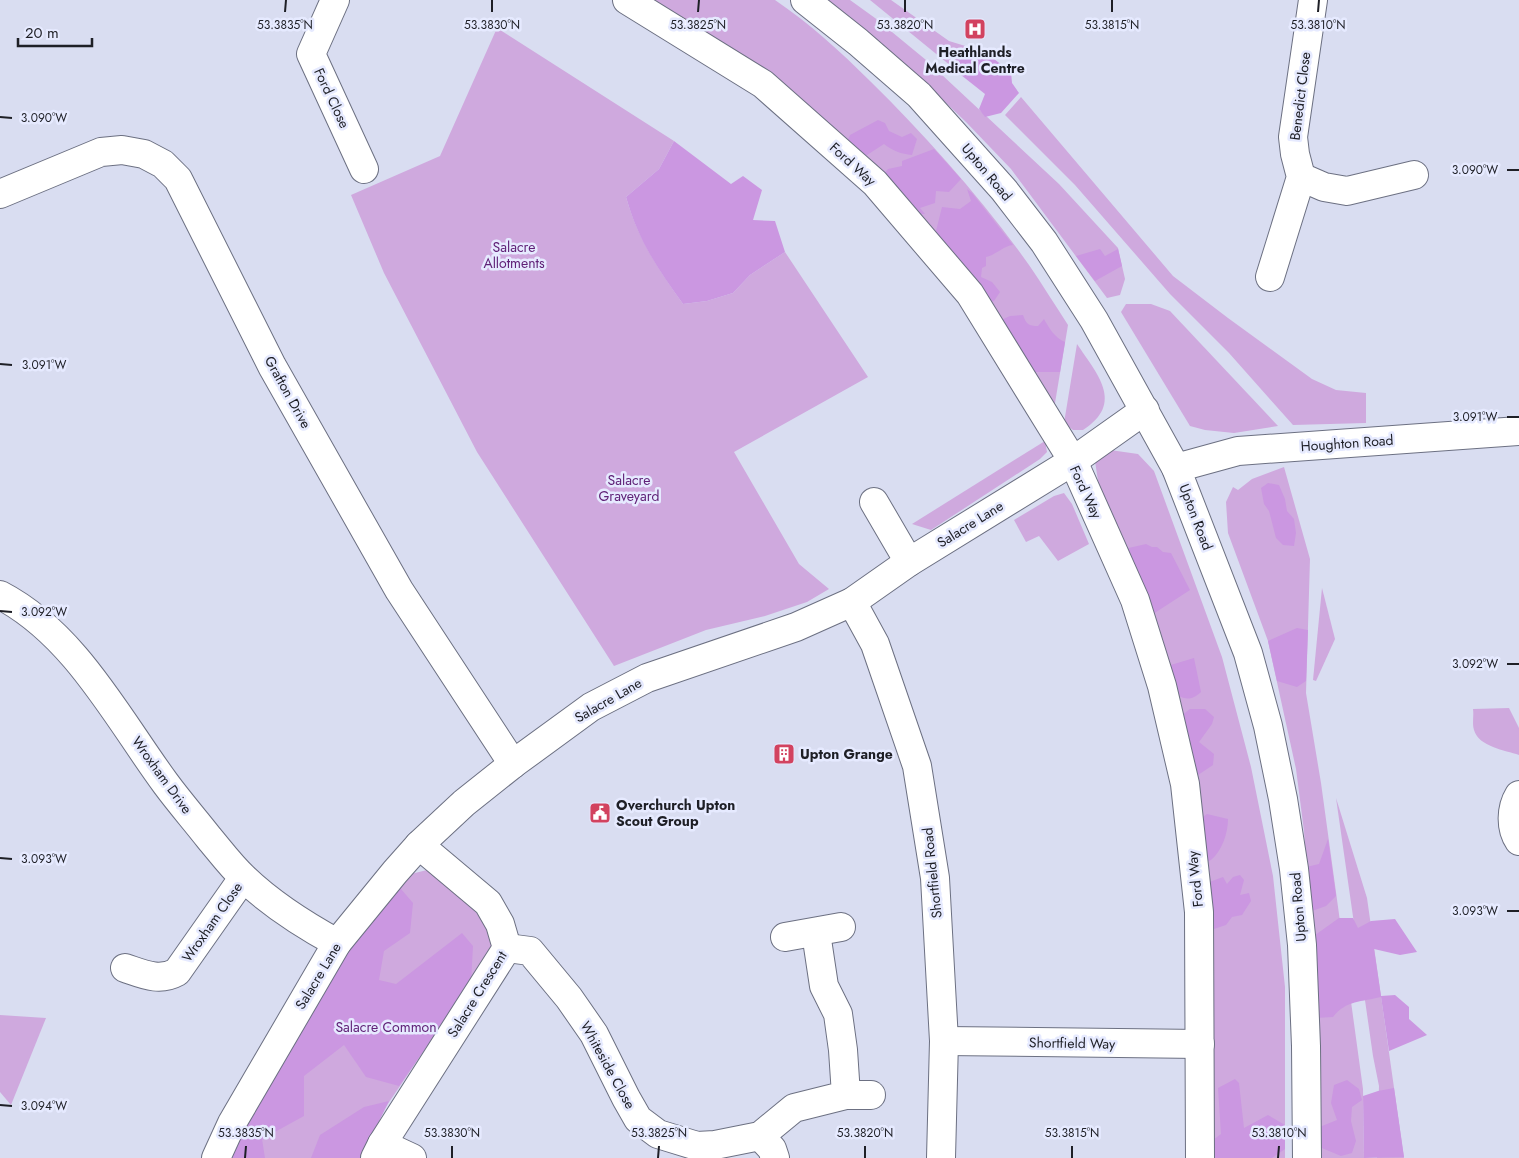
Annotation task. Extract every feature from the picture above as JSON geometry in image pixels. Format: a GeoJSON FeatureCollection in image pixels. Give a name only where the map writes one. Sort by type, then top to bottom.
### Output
{"type":"FeatureCollection","features":[{"type":"Feature","properties":{"kind":"street","name":"Ford Close"},"geometry":{"type":"LineString","coordinates":[[335,0],[311,54],[364,169]]}},
{"type":"Feature","properties":{"kind":"street","name":"Ford Way"},"geometry":{"type":"LineString","coordinates":[[628,0],[763,84],[875,183],[970,294],[1073,462],[1135,600],[1162,686],[1185,784],[1199,912],[1200,1158]]}},
{"type":"Feature","properties":{"kind":"street","name":"Upton Road"},"geometry":{"type":"LineString","coordinates":[[805,0],[858,42],[919,95],[1004,190],[1044,242],[1094,320],[1176,468],[1248,653],[1268,726],[1283,799],[1294,869],[1302,945],[1306,1046],[1307,1158]]}},
{"type":"Feature","properties":{"kind":"street","name":"Benedict Close"},"geometry":{"type":"LineString","coordinates":[[1301,177],[1293,137],[1313,0]]}},
{"type":"Feature","properties":{"kind":"street","name":"Grafton Drive"},"geometry":{"type":"LineString","coordinates":[[0,194],[101,152],[122,150],[144,154],[163,164],[178,179],[272,366],[399,590],[513,764]]}},
{"type":"Feature","properties":{"kind":"street"},"geometry":{"type":"LineString","coordinates":[[1270,277],[1301,177],[1324,187],[1347,191],[1414,175]]}},
{"type":"Feature","properties":{"kind":"street","name":"Salacre Lane"},"geometry":{"type":"LineString","coordinates":[[216,1158],[232,1123],[337,943],[395,872],[464,803],[513,764],[591,707],[627,687],[647,678],[796,627],[852,602],[909,562],[1073,462],[1145,410]]}},
{"type":"Feature","properties":{"kind":"street","name":"Houghton Road"},"geometry":{"type":"LineString","coordinates":[[1176,468],[1238,451],[1519,431]]}},
{"type":"Feature","properties":{"kind":"street"},"geometry":{"type":"LineString","coordinates":[[874,502],[909,562]]}},
{"type":"Feature","properties":{"kind":"street","name":"Wroxham Drive"},"geometry":{"type":"LineString","coordinates":[[0,595],[17,604],[36,619],[71,653],[129,728],[166,784],[244,878],[307,927],[337,943]]}},
{"type":"Feature","properties":{"kind":"street","name":"Shortfield Road"},"geometry":{"type":"LineString","coordinates":[[852,602],[875,644],[917,766],[935,878],[944,1041],[941,1158]]}},
{"type":"Feature","properties":{"kind":"street"},"geometry":{"type":"LineString","coordinates":[[1519,795],[1512,818],[1516,838],[1519,841]]}},
{"type":"Feature","properties":{"kind":"street","name":"Salacre Crescent"},"geometry":{"type":"LineString","coordinates":[[378,1151],[507,948],[500,924],[488,903],[419,846]]}},
{"type":"Feature","properties":{"kind":"street","name":"Wroxham Close"},"geometry":{"type":"LineString","coordinates":[[125,968],[152,977],[171,975],[176,972],[244,878]]}},
{"type":"Feature","properties":{"kind":"street","name":"Whiteside Close"},"geometry":{"type":"LineString","coordinates":[[507,948],[530,951],[569,998],[594,1034],[638,1119],[658,1134],[697,1146],[768,1147],[794,1108],[859,1095],[843,1050],[838,1014],[824,986],[828,930],[785,937]]}},
{"type":"Feature","properties":{"kind":"street","name":"Shortfield Way"},"geometry":{"type":"LineString","coordinates":[[944,1041],[1200,1044]]}},
{"type":"Feature","properties":{"kind":"street"},"geometry":{"type":"LineString","coordinates":[[378,1151],[412,1158]]}},
{"type":"Feature","properties":{"kind":"green space"},"geometry":{"type":"Polygon","coordinates":[[[651,0],[775,0],[824,38],[891,102],[933,146],[992,216],[1029,265],[1068,325],[1054,409],[925,227],[651,0]]]}},
{"type":"Feature","properties":{"kind":"green space"},"geometry":{"type":"Polygon","coordinates":[[[820,0],[850,0],[875,18],[926,60],[1059,184],[1118,248],[1125,279],[1120,295],[1107,298],[1011,169],[966,122],[904,63],[820,0]]]}},
{"type":"Feature","properties":{"kind":"green space"},"geometry":{"type":"Polygon","coordinates":[[[870,0],[891,0],[949,41],[985,52],[964,57],[951,66],[870,0]]]}},
{"type":"Feature","properties":{"kind":"green space","name":"Salacre Allotments"},"geometry":{"type":"Polygon","coordinates":[[[497,28],[674,141],[659,169],[626,197],[636,227],[665,278],[683,304],[707,301],[733,293],[750,275],[785,252],[868,377],[734,452],[799,564],[829,589],[807,602],[765,616],[706,630],[614,666],[477,452],[384,273],[351,195],[440,156],[497,28]]]}},
{"type":"Feature","properties":{"kind":"green space"},"geometry":{"type":"Polygon","coordinates":[[[985,52],[1011,72],[1012,83],[1019,93],[1001,113],[985,117],[979,109],[985,94],[951,66],[964,57],[985,52]]]}},
{"type":"Feature","properties":{"kind":"green space"},"geometry":{"type":"Polygon","coordinates":[[[1021,97],[1173,276],[1312,379],[1336,390],[1366,393],[1366,423],[1293,425],[1229,353],[1170,294],[1075,185],[1005,115],[1021,97]]]}},
{"type":"Feature","properties":{"kind":"green space"},"geometry":{"type":"Polygon","coordinates":[[[878,120],[885,123],[889,131],[902,137],[911,133],[917,139],[912,155],[897,152],[884,144],[864,157],[845,146],[850,135],[878,120]]]}},
{"type":"Feature","properties":{"kind":"green space"},"geometry":{"type":"Polygon","coordinates":[[[674,141],[731,184],[743,176],[762,190],[753,220],[775,221],[785,252],[750,275],[733,293],[707,301],[683,304],[642,240],[626,197],[659,169],[674,141]]]}},
{"type":"Feature","properties":{"kind":"green space"},"geometry":{"type":"Polygon","coordinates":[[[934,149],[961,179],[949,192],[936,191],[935,203],[920,208],[925,214],[912,214],[879,180],[888,169],[902,166],[902,161],[934,149]]]}},
{"type":"Feature","properties":{"kind":"green space"},"geometry":{"type":"Polygon","coordinates":[[[967,189],[1013,245],[986,257],[986,266],[982,268],[981,277],[992,282],[1000,292],[994,301],[985,304],[934,239],[942,207],[960,209],[971,201],[967,189]]]}},
{"type":"Feature","properties":{"kind":"green space"},"geometry":{"type":"Polygon","coordinates":[[[1100,249],[1105,256],[1118,249],[1122,266],[1095,281],[1076,256],[1100,249]]]}},
{"type":"Feature","properties":{"kind":"green space"},"geometry":{"type":"Polygon","coordinates":[[[1126,304],[1151,304],[1170,311],[1278,426],[1234,433],[1205,430],[1190,426],[1121,312],[1126,304]]]}},
{"type":"Feature","properties":{"kind":"green space"},"geometry":{"type":"Polygon","coordinates":[[[1023,315],[1028,324],[1032,326],[1038,326],[1044,319],[1055,335],[1065,342],[1060,372],[1030,372],[997,322],[1010,316],[1023,315]]]}},
{"type":"Feature","properties":{"kind":"green space"},"geometry":{"type":"Polygon","coordinates":[[[1077,344],[1099,377],[1105,399],[1103,409],[1096,420],[1083,430],[1073,430],[1064,423],[1077,344]]]}},
{"type":"Feature","properties":{"kind":"green space"},"geometry":{"type":"Polygon","coordinates":[[[1045,441],[1047,452],[1040,459],[931,530],[912,524],[1045,441]]]}},
{"type":"Feature","properties":{"kind":"green space"},"geometry":{"type":"Polygon","coordinates":[[[1110,450],[1138,454],[1154,471],[1222,657],[1251,767],[1273,876],[1285,987],[1285,1158],[1207,1158],[1206,936],[1154,627],[1098,481],[1095,461],[1110,450]]]}},
{"type":"Feature","properties":{"kind":"green space"},"geometry":{"type":"Polygon","coordinates":[[[1284,467],[1310,559],[1306,693],[1321,783],[1363,1089],[1364,1158],[1316,1158],[1311,938],[1304,831],[1296,769],[1268,641],[1228,533],[1226,502],[1233,487],[1238,490],[1252,479],[1284,467]]]}},
{"type":"Feature","properties":{"kind":"green space"},"geometry":{"type":"Polygon","coordinates":[[[1268,483],[1279,485],[1285,499],[1287,511],[1294,519],[1296,533],[1294,546],[1283,545],[1276,538],[1269,511],[1264,504],[1261,488],[1268,483]]]}},
{"type":"Feature","properties":{"kind":"green space"},"geometry":{"type":"Polygon","coordinates":[[[1064,493],[1072,504],[1089,544],[1058,561],[1039,536],[1026,542],[1014,520],[1054,496],[1064,493]]]}},
{"type":"Feature","properties":{"kind":"green space"},"geometry":{"type":"Polygon","coordinates":[[[1146,544],[1157,547],[1163,552],[1171,553],[1190,590],[1150,616],[1124,549],[1146,544]]]}},
{"type":"Feature","properties":{"kind":"green space"},"geometry":{"type":"Polygon","coordinates":[[[1322,588],[1335,639],[1316,681],[1313,680],[1322,588]]]}},
{"type":"Feature","properties":{"kind":"green space"},"geometry":{"type":"Polygon","coordinates":[[[1297,628],[1308,630],[1306,681],[1297,687],[1277,681],[1268,641],[1297,628]]]}},
{"type":"Feature","properties":{"kind":"green space"},"geometry":{"type":"Polygon","coordinates":[[[1194,658],[1201,692],[1193,697],[1182,698],[1170,692],[1164,667],[1194,658]]]}},
{"type":"Feature","properties":{"kind":"green space"},"geometry":{"type":"Polygon","coordinates":[[[1509,708],[1519,728],[1519,755],[1487,744],[1477,736],[1473,728],[1473,709],[1509,708]]]}},
{"type":"Feature","properties":{"kind":"green space"},"geometry":{"type":"Polygon","coordinates":[[[1190,709],[1205,709],[1214,717],[1212,724],[1199,742],[1214,754],[1213,765],[1192,779],[1177,719],[1190,709]]]}},
{"type":"Feature","properties":{"kind":"green space"},"geometry":{"type":"Polygon","coordinates":[[[1336,798],[1367,898],[1404,1158],[1377,1158],[1379,1086],[1373,1056],[1336,798]]]}},
{"type":"Feature","properties":{"kind":"green space"},"geometry":{"type":"Polygon","coordinates":[[[1207,814],[1228,819],[1227,830],[1224,841],[1215,856],[1210,861],[1199,864],[1196,822],[1207,814]]]}},
{"type":"Feature","properties":{"kind":"green space"},"geometry":{"type":"Polygon","coordinates":[[[1328,839],[1336,896],[1326,906],[1309,912],[1306,867],[1319,864],[1328,839]]]}},
{"type":"Feature","properties":{"kind":"green space"},"geometry":{"type":"Polygon","coordinates":[[[427,870],[462,893],[491,933],[493,949],[381,1114],[359,1158],[227,1158],[403,876],[427,870]]]}},
{"type":"Feature","properties":{"kind":"green space"},"geometry":{"type":"Polygon","coordinates":[[[1240,875],[1244,880],[1240,895],[1249,893],[1251,901],[1242,915],[1232,917],[1226,925],[1211,930],[1204,884],[1223,877],[1227,884],[1233,877],[1240,875]]]}},
{"type":"Feature","properties":{"kind":"green space","name":"Salacre Common"},"geometry":{"type":"Polygon","coordinates":[[[393,889],[401,889],[413,903],[410,933],[384,951],[379,980],[396,984],[462,933],[473,946],[471,983],[399,1086],[366,1077],[344,1045],[304,1076],[304,1116],[262,1139],[265,1158],[227,1158],[338,954],[393,889]]]}},
{"type":"Feature","properties":{"kind":"green space"},"geometry":{"type":"Polygon","coordinates":[[[1339,918],[1353,918],[1358,928],[1371,921],[1395,919],[1417,952],[1400,955],[1374,949],[1381,996],[1395,995],[1409,1007],[1409,1019],[1427,1035],[1389,1051],[1381,997],[1343,1007],[1333,1017],[1315,1018],[1311,938],[1339,918]]]}},
{"type":"Feature","properties":{"kind":"green space"},"geometry":{"type":"Polygon","coordinates":[[[0,1015],[46,1018],[11,1105],[0,1092],[0,1015]]]}},
{"type":"Feature","properties":{"kind":"green space"},"geometry":{"type":"Polygon","coordinates":[[[1235,1079],[1239,1083],[1244,1128],[1268,1115],[1285,1125],[1285,1149],[1272,1158],[1215,1158],[1211,1151],[1213,1140],[1221,1134],[1218,1088],[1235,1079]]]}},
{"type":"Feature","properties":{"kind":"green space"},"geometry":{"type":"Polygon","coordinates":[[[1347,1080],[1359,1089],[1362,1100],[1352,1107],[1351,1121],[1356,1141],[1352,1153],[1341,1156],[1317,1146],[1317,1128],[1337,1120],[1331,1103],[1334,1085],[1347,1080]]]}},
{"type":"Feature","properties":{"kind":"green space"},"geometry":{"type":"Polygon","coordinates":[[[1394,1088],[1404,1157],[1364,1158],[1363,1096],[1394,1088]]]}},
{"type":"Feature","properties":{"kind":"green space"},"geometry":{"type":"Polygon","coordinates":[[[389,1101],[361,1158],[311,1158],[320,1135],[364,1107],[389,1101]]]}},
{"type":"Feature","properties":{"kind":"place","name":"Heathlands Medical Centre"},"geometry":{"type":"Point","coordinates":[975,29]}},
{"type":"Feature","properties":{"kind":"place","name":"Upton Grange"},"geometry":{"type":"Point","coordinates":[784,754]}},
{"type":"Feature","properties":{"kind":"place","name":"Overchurch Upton Scout Group"},"geometry":{"type":"Point","coordinates":[600,813]}},
{"type":"Feature","properties":{"kind":"park label","name":"Salacre Graveyard"},"geometry":{"type":"Point","coordinates":[629,488]}}]}
